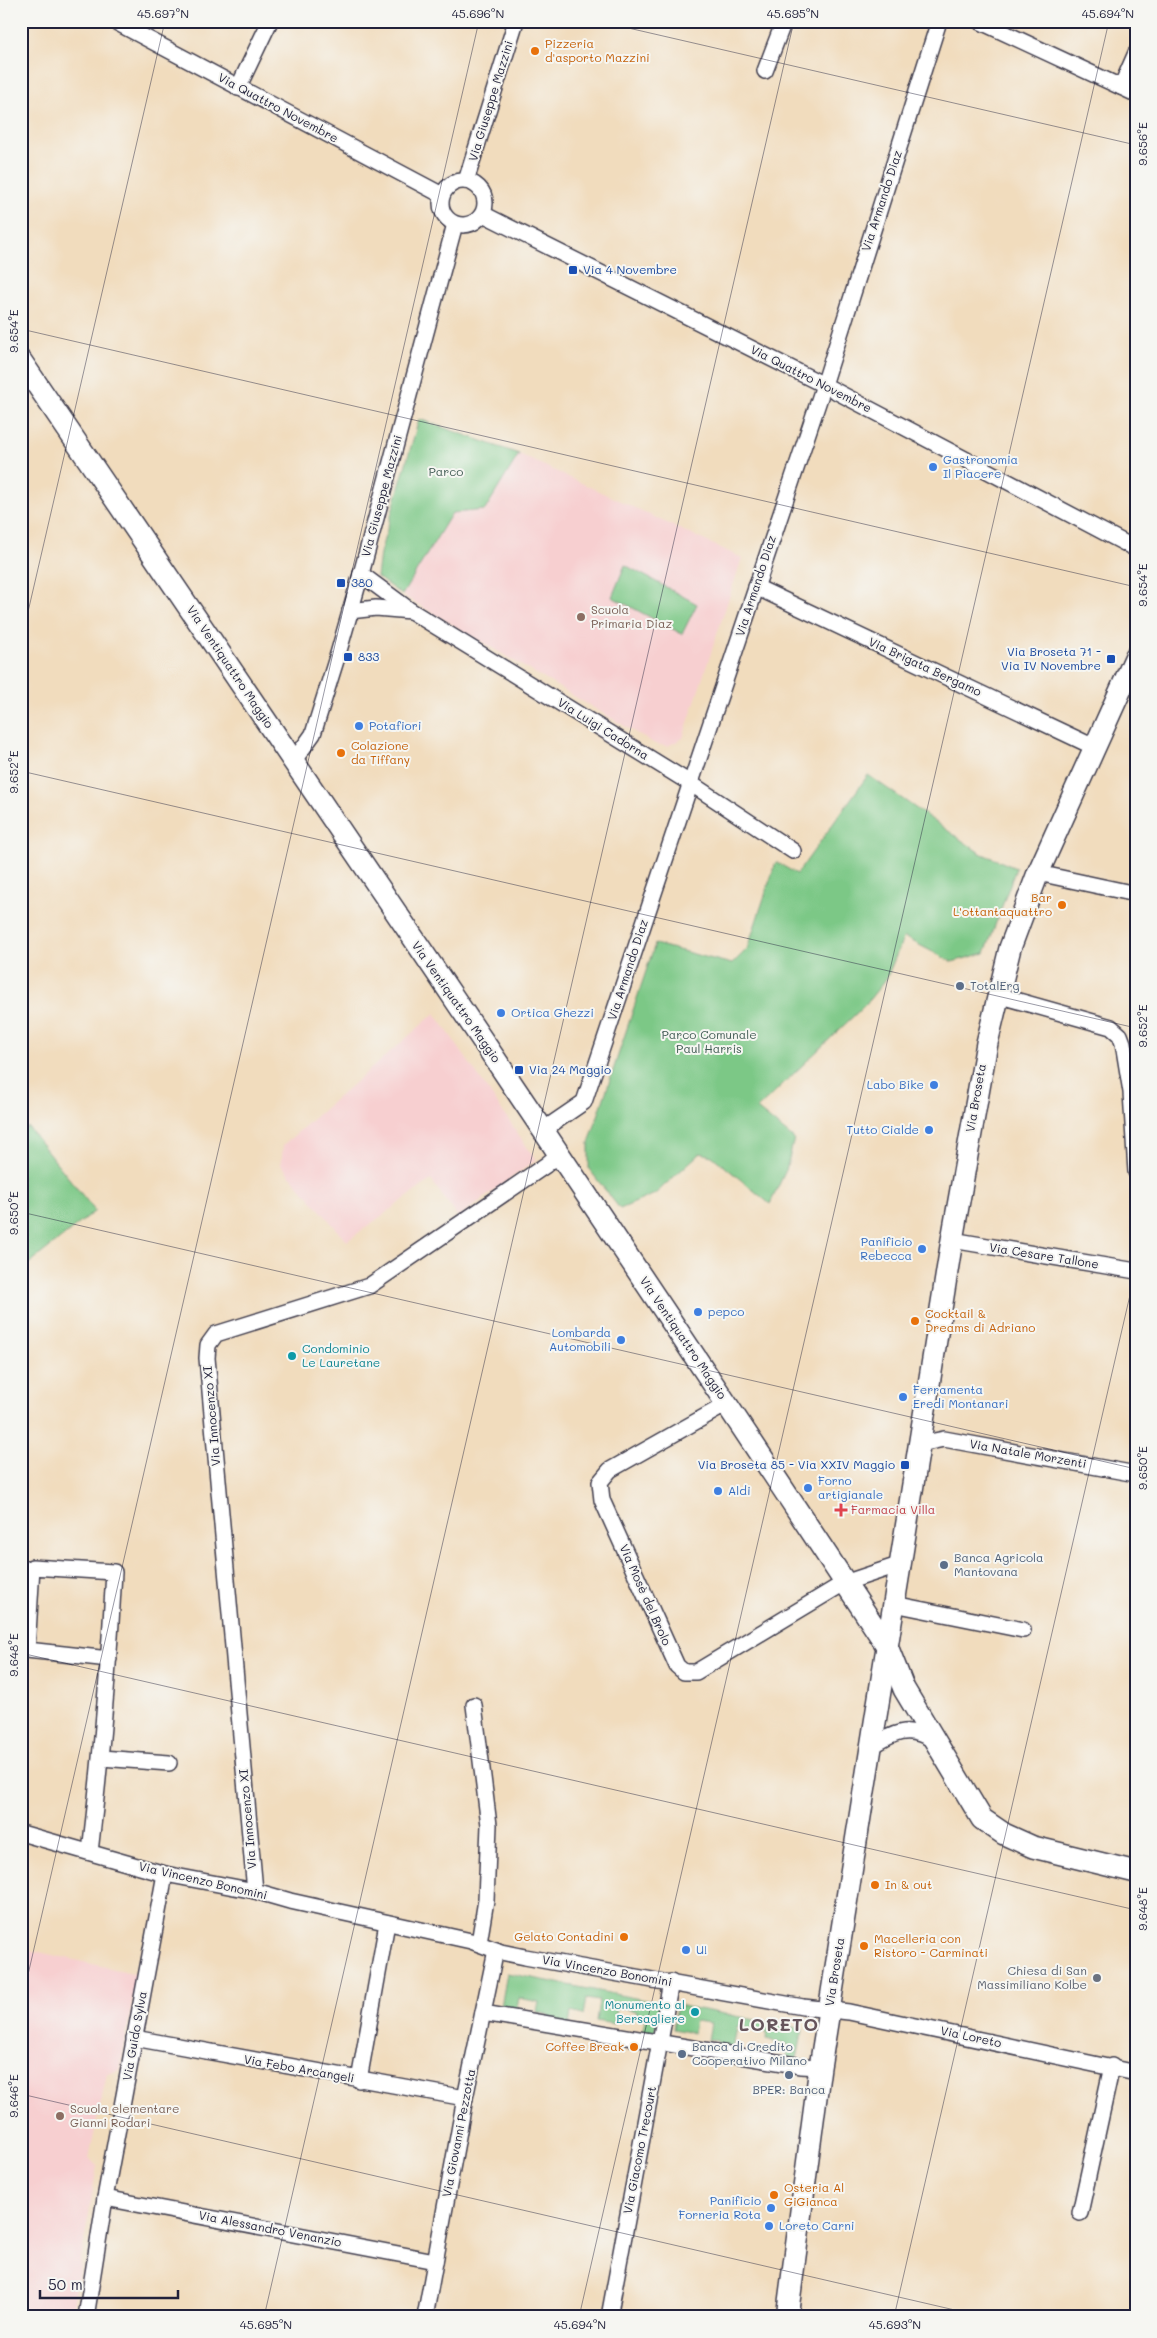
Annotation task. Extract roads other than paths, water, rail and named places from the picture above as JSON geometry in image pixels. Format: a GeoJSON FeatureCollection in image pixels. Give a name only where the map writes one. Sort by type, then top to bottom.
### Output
{"type":"FeatureCollection","features":[{"type":"Feature","properties":{"kind":"street","name":"Via Quattro Novembre"},"geometry":{"type":"LineString","coordinates":[[114,21],[442,195]]}},
{"type":"Feature","properties":{"kind":"street"},"geometry":{"type":"LineString","coordinates":[[238,88],[270,21]]}},
{"type":"Feature","properties":{"kind":"street","name":"Via Giuseppe Mazzini"},"geometry":{"type":"LineString","coordinates":[[466,181],[516,21]]}},
{"type":"Feature","properties":{"kind":"street"},"geometry":{"type":"LineString","coordinates":[[766,70],[784,21]]}},
{"type":"Feature","properties":{"kind":"street","name":"Via Armando Diaz"},"geometry":{"type":"LineString","coordinates":[[543,1130],[584,1102],[824,385],[939,21]]}},
{"type":"Feature","properties":{"kind":"street"},"geometry":{"type":"LineString","coordinates":[[979,21],[1136,94]]}},
{"type":"Feature","properties":{"kind":"street"},"geometry":{"type":"LineString","coordinates":[[1121,87],[1136,53]]}},
{"type":"Feature","properties":{"kind":"street"},"geometry":{"type":"LineString","coordinates":[[458,181],[466,181],[477,185],[484,195],[483,214],[478,221],[471,224],[455,224],[443,213],[442,195],[452,184],[458,181]]}},
{"type":"Feature","properties":{"kind":"street","name":"Via Quattro Novembre"},"geometry":{"type":"LineString","coordinates":[[483,214],[824,385],[1136,549]]}},
{"type":"Feature","properties":{"kind":"street","name":"Via Giuseppe Mazzini"},"geometry":{"type":"LineString","coordinates":[[293,762],[313,734],[361,574],[455,224]]}},
{"type":"Feature","properties":{"kind":"street","name":"Via Ventiquattro Maggio"},"geometry":{"type":"LineString","coordinates":[[21,362],[202,624],[293,762],[727,1404],[887,1646],[904,1689],[982,1819],[1004,1834],[1033,1847],[1136,1872]]}},
{"type":"Feature","properties":{"kind":"street","name":"Via Luigi Cadorna"},"geometry":{"type":"LineString","coordinates":[[361,574],[411,611],[690,783],[793,851]]}},
{"type":"Feature","properties":{"kind":"street","name":"Via Brigata Bergamo"},"geometry":{"type":"LineString","coordinates":[[756,587],[1094,747]]}},
{"type":"Feature","properties":{"kind":"street","name":"Via Luigi Cadorna"},"geometry":{"type":"LineString","coordinates":[[350,611],[376,608],[411,611]]}},
{"type":"Feature","properties":{"kind":"street","name":"Via Broseta"},"geometry":{"type":"LineString","coordinates":[[787,2317],[820,2067],[870,1748],[952,1240],[976,1100],[997,995],[1010,948],[1038,874],[1136,656]]}},
{"type":"Feature","properties":{"kind":"street"},"geometry":{"type":"LineString","coordinates":[[1038,874],[1136,894]]}},
{"type":"Feature","properties":{"kind":"street"},"geometry":{"type":"LineString","coordinates":[[997,995],[1116,1030],[1123,1043],[1133,1093],[1136,1172]]}},
{"type":"Feature","properties":{"kind":"street","name":"Via Innocenzo XI"},"geometry":{"type":"LineString","coordinates":[[255,1891],[207,1358],[208,1345],[216,1334],[369,1286],[546,1165],[559,1154]]}},
{"type":"Feature","properties":{"kind":"street","name":"Via Cesare Tallone"},"geometry":{"type":"LineString","coordinates":[[952,1240],[1136,1271]]}},
{"type":"Feature","properties":{"kind":"street","name":"Via Mosè del Brolo"},"geometry":{"type":"LineString","coordinates":[[727,1404],[610,1470],[600,1482],[602,1500],[677,1666],[684,1672],[696,1672],[844,1583]]}},
{"type":"Feature","properties":{"kind":"street","name":"Via Natale Morzenti"},"geometry":{"type":"LineString","coordinates":[[920,1444],[944,1439],[1136,1474]]}},
{"type":"Feature","properties":{"kind":"street"},"geometry":{"type":"LineString","coordinates":[[844,1583],[901,1564]]}},
{"type":"Feature","properties":{"kind":"street"},"geometry":{"type":"LineString","coordinates":[[90,1852],[101,1758],[109,1659],[114,1572],[32,1567],[26,1650],[109,1659]]}},
{"type":"Feature","properties":{"kind":"street"},"geometry":{"type":"LineString","coordinates":[[894,1604],[1023,1630]]}},
{"type":"Feature","properties":{"kind":"street"},"geometry":{"type":"LineString","coordinates":[[474,1705],[489,1825],[486,1900],[480,1943]]}},
{"type":"Feature","properties":{"kind":"street"},"geometry":{"type":"LineString","coordinates":[[870,1748],[883,1739],[903,1730],[926,1736],[934,1741]]}},
{"type":"Feature","properties":{"kind":"street"},"geometry":{"type":"LineString","coordinates":[[101,1758],[169,1763]]}},
{"type":"Feature","properties":{"kind":"street","name":"Via Vincenzo Bonomini"},"geometry":{"type":"LineString","coordinates":[[21,1833],[165,1874],[255,1891],[480,1943],[496,1950],[829,2009]]}},
{"type":"Feature","properties":{"kind":"street","name":"Via Guido Sylva"},"geometry":{"type":"LineString","coordinates":[[86,2317],[105,2198],[165,1874]]}},
{"type":"Feature","properties":{"kind":"street"},"geometry":{"type":"LineString","coordinates":[[359,2080],[387,1923]]}},
{"type":"Feature","properties":{"kind":"street","name":"Via Giovanni Pezzotta"},"geometry":{"type":"LineString","coordinates":[[425,2317],[465,2098],[496,1950]]}},
{"type":"Feature","properties":{"kind":"street","name":"Via Giacomo Trecourt"},"geometry":{"type":"LineString","coordinates":[[609,2317],[671,1982]]}},
{"type":"Feature","properties":{"kind":"street","name":"Via Loreto"},"geometry":{"type":"LineString","coordinates":[[829,2009],[1136,2072]]}},
{"type":"Feature","properties":{"kind":"street"},"geometry":{"type":"LineString","coordinates":[[482,2013],[801,2066],[820,2067]]}},
{"type":"Feature","properties":{"kind":"street","name":"Via Febo Arcangeli"},"geometry":{"type":"LineString","coordinates":[[134,2038],[465,2098]]}},
{"type":"Feature","properties":{"kind":"street"},"geometry":{"type":"LineString","coordinates":[[1080,2213],[1112,2066]]}},
{"type":"Feature","properties":{"kind":"street","name":"Via Alessandro Venanzio"},"geometry":{"type":"LineString","coordinates":[[105,2198],[435,2261]]}},
{"type":"Feature","properties":{"kind":"place","name":"Pizzeria d'asporto Mazzini"},"geometry":{"type":"Point","coordinates":[535,51]}},
{"type":"Feature","properties":{"kind":"place","name":"Via 4 Novembre"},"geometry":{"type":"Point","coordinates":[573,270]}},
{"type":"Feature","properties":{"kind":"place","name":"Gastronomia Il Piacere"},"geometry":{"type":"Point","coordinates":[933,467]}},
{"type":"Feature","properties":{"kind":"place","name":"380"},"geometry":{"type":"Point","coordinates":[341,583]}},
{"type":"Feature","properties":{"kind":"place","name":"Scuola Primaria Diaz"},"geometry":{"type":"Point","coordinates":[581,617]}},
{"type":"Feature","properties":{"kind":"place","name":"833"},"geometry":{"type":"Point","coordinates":[348,657]}},
{"type":"Feature","properties":{"kind":"place","name":"Via Broseta 71 - Via IV Novembre"},"geometry":{"type":"Point","coordinates":[1111,659]}},
{"type":"Feature","properties":{"kind":"place","name":"Potafiori"},"geometry":{"type":"Point","coordinates":[359,726]}},
{"type":"Feature","properties":{"kind":"place","name":"Colazione da Tiffany"},"geometry":{"type":"Point","coordinates":[341,753]}},
{"type":"Feature","properties":{"kind":"place","name":"Bar L'ottantaquattro"},"geometry":{"type":"Point","coordinates":[1062,905]}},
{"type":"Feature","properties":{"kind":"place","name":"TotalErg"},"geometry":{"type":"Point","coordinates":[960,986]}},
{"type":"Feature","properties":{"kind":"place","name":"Ortica Ghezzi"},"geometry":{"type":"Point","coordinates":[501,1013]}},
{"type":"Feature","properties":{"kind":"place","name":"Via 24 Maggio"},"geometry":{"type":"Point","coordinates":[519,1070]}},
{"type":"Feature","properties":{"kind":"place","name":"Labo Bike"},"geometry":{"type":"Point","coordinates":[934,1085]}},
{"type":"Feature","properties":{"kind":"place","name":"Tutto Cialde"},"geometry":{"type":"Point","coordinates":[929,1130]}},
{"type":"Feature","properties":{"kind":"place","name":"Panificio Rebecca"},"geometry":{"type":"Point","coordinates":[922,1249]}},
{"type":"Feature","properties":{"kind":"place","name":"pepco"},"geometry":{"type":"Point","coordinates":[698,1312]}},
{"type":"Feature","properties":{"kind":"place","name":"Cocktail & Dreams di Adriano"},"geometry":{"type":"Point","coordinates":[915,1321]}},
{"type":"Feature","properties":{"kind":"place","name":"Lombarda Automobili"},"geometry":{"type":"Point","coordinates":[621,1340]}},
{"type":"Feature","properties":{"kind":"place","name":"Condominio Le Lauretane"},"geometry":{"type":"Point","coordinates":[292,1356]}},
{"type":"Feature","properties":{"kind":"place","name":"Ferramenta Eredi Montanari"},"geometry":{"type":"Point","coordinates":[903,1397]}},
{"type":"Feature","properties":{"kind":"place","name":"Via Broseta 85 - Via XXIV Maggio"},"geometry":{"type":"Point","coordinates":[905,1465]}},
{"type":"Feature","properties":{"kind":"place","name":"Forno artigianale"},"geometry":{"type":"Point","coordinates":[808,1488]}},
{"type":"Feature","properties":{"kind":"place","name":"Aldi"},"geometry":{"type":"Point","coordinates":[718,1491]}},
{"type":"Feature","properties":{"kind":"place","name":"Farmacia Villa"},"geometry":{"type":"Point","coordinates":[841,1510]}},
{"type":"Feature","properties":{"kind":"place","name":"Banca Agricola Mantovana"},"geometry":{"type":"Point","coordinates":[944,1565]}},
{"type":"Feature","properties":{"kind":"place","name":"In & out"},"geometry":{"type":"Point","coordinates":[875,1885]}},
{"type":"Feature","properties":{"kind":"place","name":"Gelato Contadini"},"geometry":{"type":"Point","coordinates":[624,1937]}},
{"type":"Feature","properties":{"kind":"place","name":"Macelleria con Ristoro - Carminati"},"geometry":{"type":"Point","coordinates":[864,1946]}},
{"type":"Feature","properties":{"kind":"place","name":"U!"},"geometry":{"type":"Point","coordinates":[686,1950]}},
{"type":"Feature","properties":{"kind":"place","name":"Chiesa di San Massimiliano Kolbe"},"geometry":{"type":"Point","coordinates":[1097,1978]}},
{"type":"Feature","properties":{"kind":"place","name":"Monumento al Bersagliere"},"geometry":{"type":"Point","coordinates":[695,2012]}},
{"type":"Feature","properties":{"kind":"place","name":"Coffee Break"},"geometry":{"type":"Point","coordinates":[634,2047]}},
{"type":"Feature","properties":{"kind":"place","name":"Banca di Credito Cooperativo Milano"},"geometry":{"type":"Point","coordinates":[682,2054]}},
{"type":"Feature","properties":{"kind":"place","name":"BPER: Banca"},"geometry":{"type":"Point","coordinates":[789,2075]}},
{"type":"Feature","properties":{"kind":"place","name":"Scuola elementare Gianni Rodari"},"geometry":{"type":"Point","coordinates":[60,2116]}},
{"type":"Feature","properties":{"kind":"place","name":"Osteria Al GiGianca"},"geometry":{"type":"Point","coordinates":[774,2195]}},
{"type":"Feature","properties":{"kind":"place","name":"Panificio Forneria Rota"},"geometry":{"type":"Point","coordinates":[771,2208]}},
{"type":"Feature","properties":{"kind":"place","name":"Loreto Carni"},"geometry":{"type":"Point","coordinates":[769,2226]}},
{"type":"Feature","properties":{"kind":"district","name":"LORETO"},"geometry":{"type":"Point","coordinates":[779,2025]}},
{"type":"Feature","properties":{"kind":"park label","name":"Parco"},"geometry":{"type":"Point","coordinates":[446,472]}},
{"type":"Feature","properties":{"kind":"park label","name":"Parco Comunale Paul Harris"},"geometry":{"type":"Point","coordinates":[709,1042]}}]}
